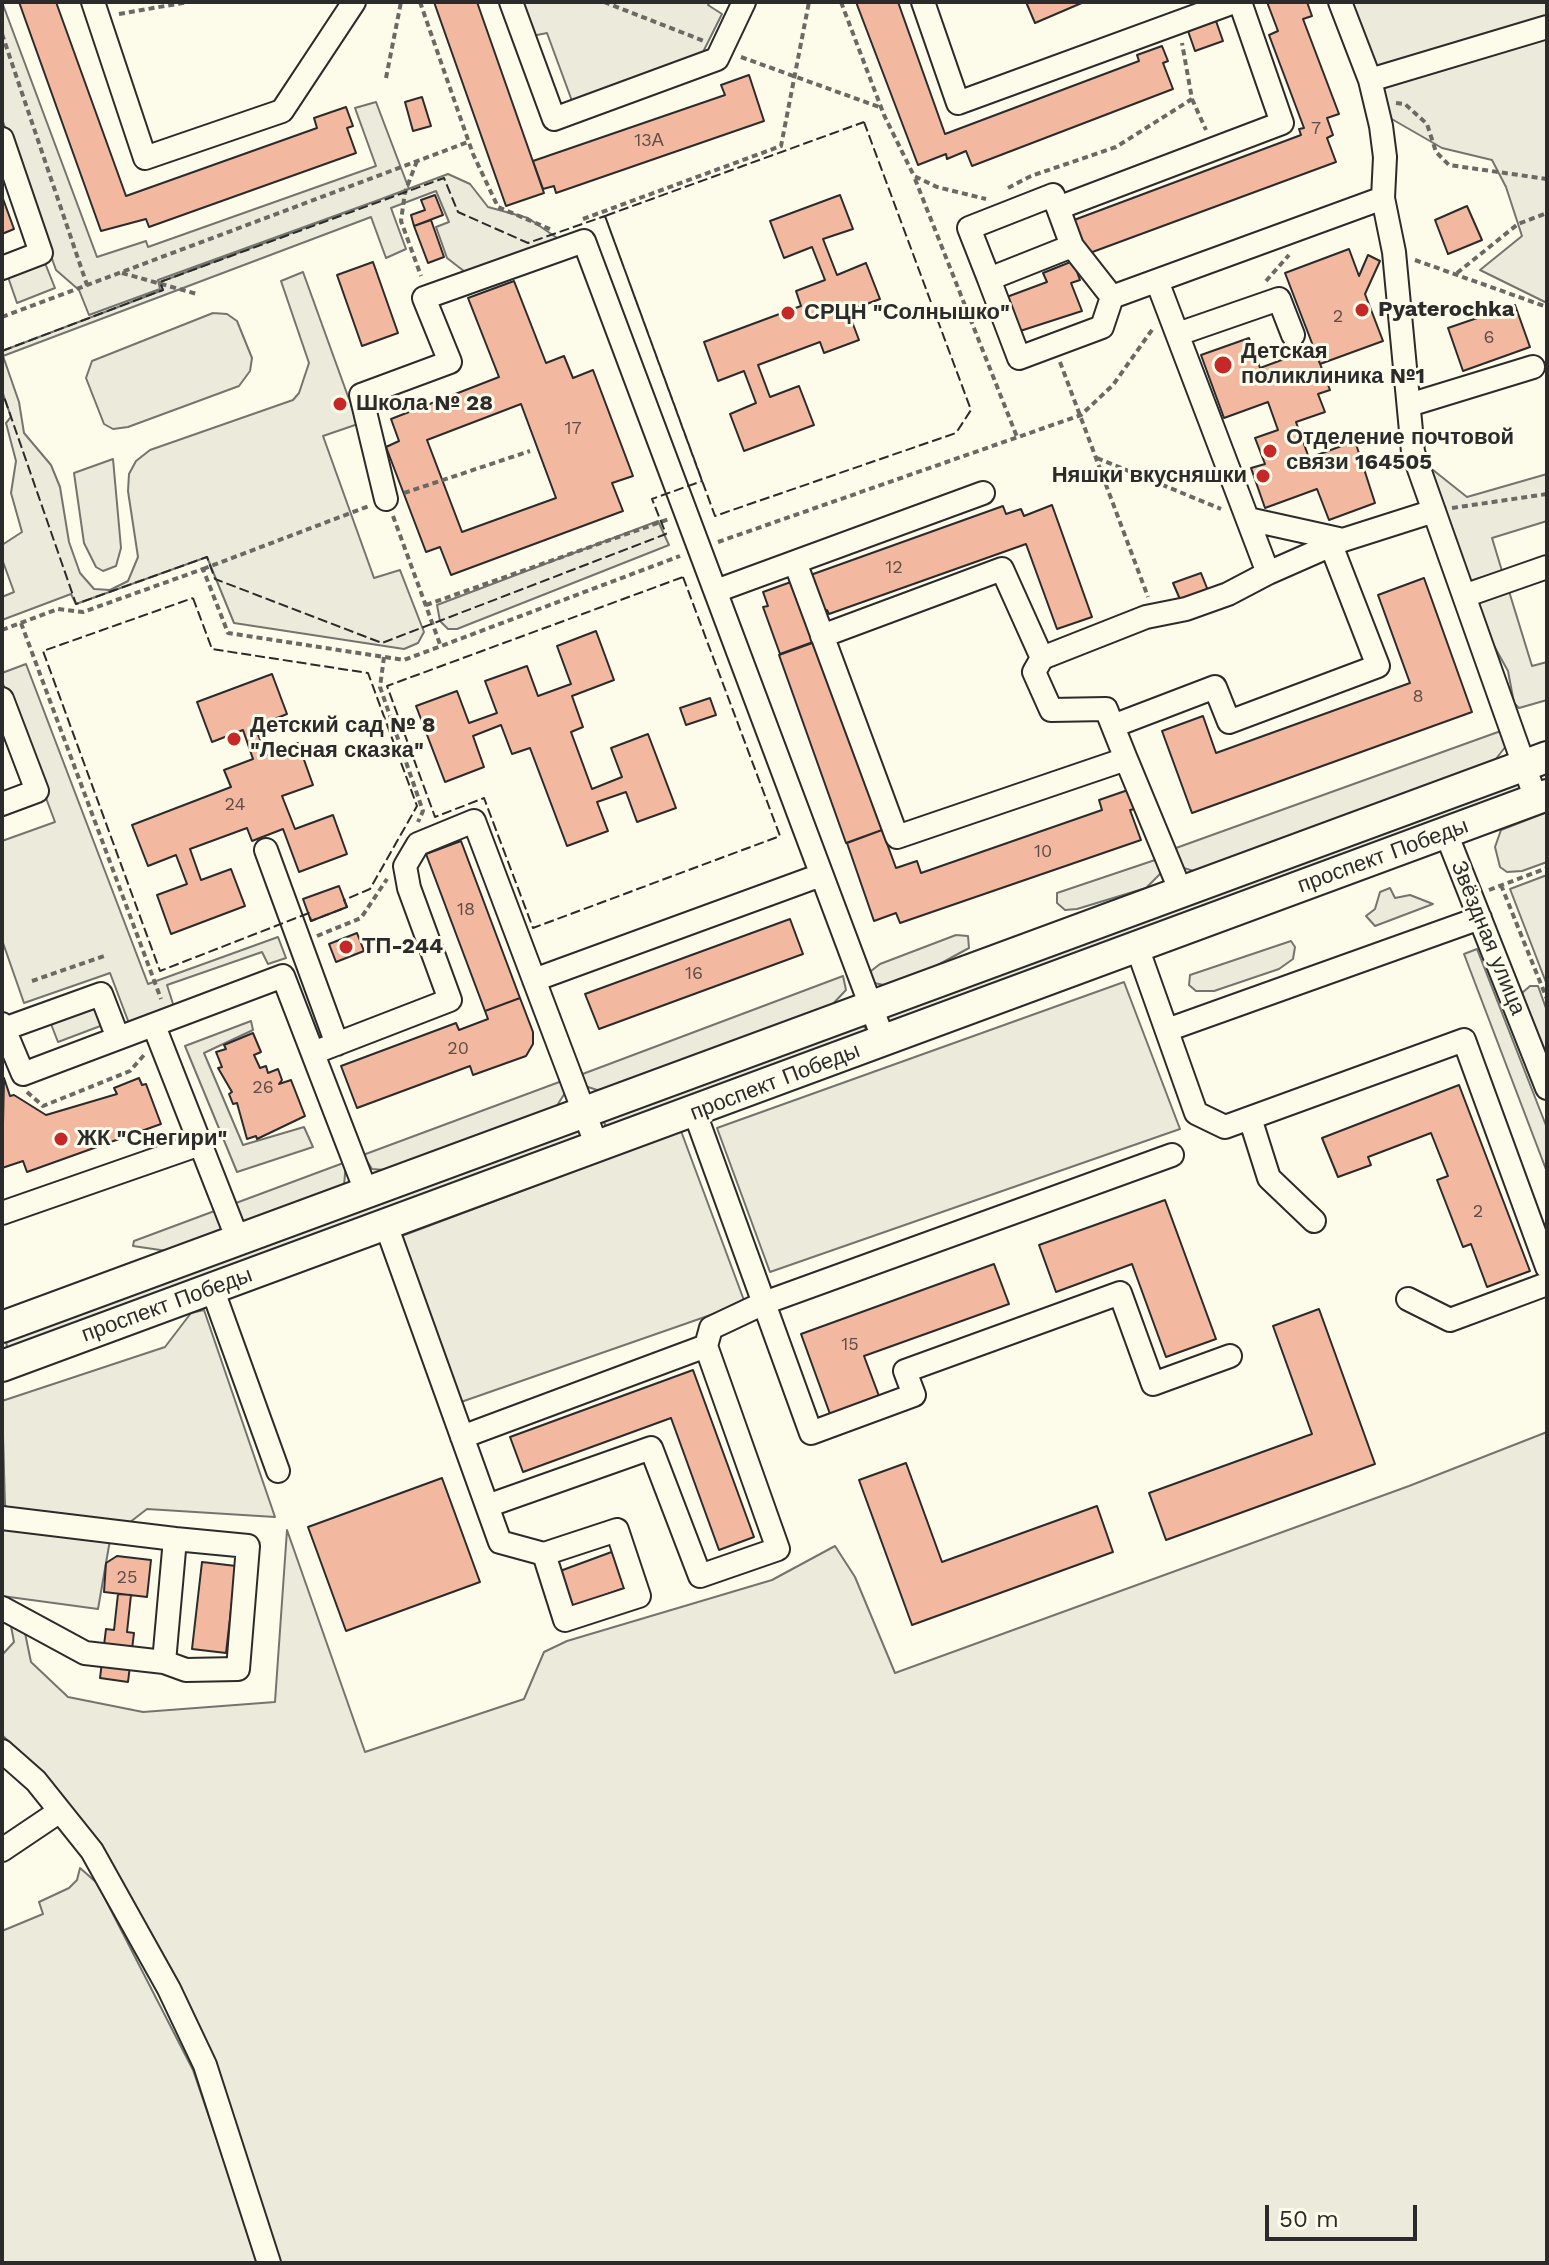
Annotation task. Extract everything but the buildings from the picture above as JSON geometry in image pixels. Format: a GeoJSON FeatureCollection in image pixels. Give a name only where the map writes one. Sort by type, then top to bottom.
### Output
{"type":"FeatureCollection","features":[{"type":"Feature","properties":{"kind":"main road","name":"проспект Победы"},"geometry":{"type":"LineString","coordinates":[[2,1327],[1535,762]]}},
{"type":"Feature","properties":{"kind":"main road","name":"проспект Победы"},"geometry":{"type":"LineString","coordinates":[[2,1366],[598,1149],[1541,797]]}},
{"type":"Feature","properties":{"kind":"street"},"geometry":{"type":"LineString","coordinates":[[95,10],[145,158],[282,111],[354,2]]}},
{"type":"Feature","properties":{"kind":"street"},"geometry":{"type":"LineString","coordinates":[[511,2],[554,119],[717,59],[744,2]]}},
{"type":"Feature","properties":{"kind":"street"},"geometry":{"type":"LineString","coordinates":[[923,2],[958,103],[1237,2],[1282,123],[1058,208]]}},
{"type":"Feature","properties":{"kind":"street"},"geometry":{"type":"LineString","coordinates":[[1340,2],[1372,90],[1385,157],[1383,198],[1394,252],[1413,452],[1464,596],[1535,762],[1541,797]]}},
{"type":"Feature","properties":{"kind":"street"},"geometry":{"type":"LineString","coordinates":[[1372,90],[1547,27]]}},
{"type":"Feature","properties":{"kind":"street"},"geometry":{"type":"LineString","coordinates":[[2,268],[41,253],[3,145]]}},
{"type":"Feature","properties":{"kind":"street"},"geometry":{"type":"LineString","coordinates":[[1053,195],[1072,246],[1112,297],[1102,327],[1019,358],[969,228],[1053,195]]}},
{"type":"Feature","properties":{"kind":"street"},"geometry":{"type":"LineString","coordinates":[[1112,297],[1383,198]]}},
{"type":"Feature","properties":{"kind":"street"},"geometry":{"type":"LineString","coordinates":[[386,499],[361,395],[450,362],[424,298],[584,241],[884,1041]]}},
{"type":"Feature","properties":{"kind":"street"},"geometry":{"type":"LineString","coordinates":[[989,279],[1072,246]]}},
{"type":"Feature","properties":{"kind":"street"},"geometry":{"type":"LineString","coordinates":[[1157,281],[1268,573]]}},
{"type":"Feature","properties":{"kind":"street"},"geometry":{"type":"LineString","coordinates":[[1178,334],[1279,299],[1293,335]]}},
{"type":"Feature","properties":{"kind":"street"},"geometry":{"type":"LineString","coordinates":[[1409,405],[1533,367]]}},
{"type":"Feature","properties":{"kind":"street"},"geometry":{"type":"LineString","coordinates":[[716,591],[983,493]]}},
{"type":"Feature","properties":{"kind":"street"},"geometry":{"type":"LineString","coordinates":[[1181,892],[1106,709],[1051,710],[1034,672],[1042,658],[1155,615],[1186,609],[1228,594],[1337,542],[1434,511]]}},
{"type":"Feature","properties":{"kind":"street"},"geometry":{"type":"LineString","coordinates":[[1248,519],[1337,542]]}},
{"type":"Feature","properties":{"kind":"street"},"geometry":{"type":"LineString","coordinates":[[1113,726],[1215,687],[1229,722],[1378,666],[1337,542]]}},
{"type":"Feature","properties":{"kind":"street"},"geometry":{"type":"LineString","coordinates":[[795,562],[897,837],[1126,759]]}},
{"type":"Feature","properties":{"kind":"street"},"geometry":{"type":"LineString","coordinates":[[1464,596],[1547,567]]}},
{"type":"Feature","properties":{"kind":"street"},"geometry":{"type":"LineString","coordinates":[[822,636],[1002,569],[1042,658]]}},
{"type":"Feature","properties":{"kind":"street"},"geometry":{"type":"LineString","coordinates":[[2,699],[37,791],[2,804]]}},
{"type":"Feature","properties":{"kind":"street"},"geometry":{"type":"LineString","coordinates":[[313,1053],[450,1000],[409,888],[405,866],[418,844],[474,821],[598,1149]]}},
{"type":"Feature","properties":{"kind":"street","name":"Звёздная улица"},"geometry":{"type":"LineString","coordinates":[[1446,833],[1547,1088]]}},
{"type":"Feature","properties":{"kind":"street"},"geometry":{"type":"LineString","coordinates":[[266,850],[337,1044]]}},
{"type":"Feature","properties":{"kind":"street"},"geometry":{"type":"LineString","coordinates":[[534,980],[821,875]]}},
{"type":"Feature","properties":{"kind":"street"},"geometry":{"type":"LineString","coordinates":[[1167,1030],[1480,918]]}},
{"type":"Feature","properties":{"kind":"street"},"geometry":{"type":"LineString","coordinates":[[1137,947],[1196,1113],[1225,1127],[1464,1040],[1541,1234],[1547,1267]]}},
{"type":"Feature","properties":{"kind":"street"},"geometry":{"type":"LineString","coordinates":[[118,1038],[101,994],[3,1027],[23,1074],[118,1038],[160,1028],[283,976],[367,1194]]}},
{"type":"Feature","properties":{"kind":"street"},"geometry":{"type":"LineString","coordinates":[[160,1028],[200,1144],[238,1240]]}},
{"type":"Feature","properties":{"kind":"street"},"geometry":{"type":"LineString","coordinates":[[695,1113],[811,1433],[914,1395],[905,1371],[1120,1293],[1153,1384],[1230,1356]]}},
{"type":"Feature","properties":{"kind":"street"},"geometry":{"type":"LineString","coordinates":[[1250,1118],[1269,1178],[1314,1221]]}},
{"type":"Feature","properties":{"kind":"street"},"geometry":{"type":"LineString","coordinates":[[2,1213],[200,1144]]}},
{"type":"Feature","properties":{"kind":"street"},"geometry":{"type":"LineString","coordinates":[[487,1506],[651,1448],[700,1576],[778,1549],[706,1346],[711,1328],[764,1303],[1172,1155]]}},
{"type":"Feature","properties":{"kind":"street"},"geometry":{"type":"LineString","coordinates":[[386,1225],[500,1542],[544,1554],[617,1530],[639,1596],[565,1620],[544,1554]]}},
{"type":"Feature","properties":{"kind":"street"},"geometry":{"type":"LineString","coordinates":[[1408,1299],[1450,1320],[1547,1284]]}},
{"type":"Feature","properties":{"kind":"street"},"geometry":{"type":"LineString","coordinates":[[212,1288],[278,1471]]}},
{"type":"Feature","properties":{"kind":"street"},"geometry":{"type":"LineString","coordinates":[[462,1437],[706,1346]]}},
{"type":"Feature","properties":{"kind":"street"},"geometry":{"type":"LineString","coordinates":[[2,1518],[248,1546],[238,1669],[186,1670],[164,1662],[85,1653],[2,1608]]}},
{"type":"Feature","properties":{"kind":"street"},"geometry":{"type":"LineString","coordinates":[[164,1662],[175,1539]]}},
{"type":"Feature","properties":{"kind":"street"},"geometry":{"type":"LineString","coordinates":[[2,1751],[36,1781],[92,1851],[169,1989],[205,2065],[269,2263]]}},
{"type":"Feature","properties":{"kind":"street"},"geometry":{"type":"LineString","coordinates":[[2,1850],[60,1811]]}},
{"type":"Feature","properties":{"kind":"path"},"geometry":{"type":"LineString","coordinates":[[95,10],[188,2]]}},
{"type":"Feature","properties":{"kind":"path"},"geometry":{"type":"LineString","coordinates":[[386,78],[401,2]]}},
{"type":"Feature","properties":{"kind":"path"},"geometry":{"type":"LineString","coordinates":[[420,2],[468,141],[498,207],[552,230],[565,225]]}},
{"type":"Feature","properties":{"kind":"path"},"geometry":{"type":"LineString","coordinates":[[579,220],[781,146],[809,2]]}},
{"type":"Feature","properties":{"kind":"path"},"geometry":{"type":"LineString","coordinates":[[841,2],[884,115],[914,176],[1017,437]]}},
{"type":"Feature","properties":{"kind":"path"},"geometry":{"type":"LineString","coordinates":[[1184,20],[1181,40],[1192,99],[1214,149]]}},
{"type":"Feature","properties":{"kind":"path"},"geometry":{"type":"LineString","coordinates":[[2,34],[87,285]]}},
{"type":"Feature","properties":{"kind":"path"},"geometry":{"type":"LineString","coordinates":[[1372,90],[1405,104],[1427,124],[1436,152],[1449,165],[1547,179]]}},
{"type":"Feature","properties":{"kind":"path"},"geometry":{"type":"LineString","coordinates":[[914,176],[937,187],[987,199],[1031,176],[1116,147],[1192,99]]}},
{"type":"Feature","properties":{"kind":"path"},"geometry":{"type":"LineString","coordinates":[[2,317],[468,141]]}},
{"type":"Feature","properties":{"kind":"path"},"geometry":{"type":"LineString","coordinates":[[417,161],[405,192],[401,221],[431,296]]}},
{"type":"Feature","properties":{"kind":"path"},"geometry":{"type":"LineString","coordinates":[[1457,274],[1518,224],[1547,213]]}},
{"type":"Feature","properties":{"kind":"path"},"geometry":{"type":"LineString","coordinates":[[1394,252],[1547,307]]}},
{"type":"Feature","properties":{"kind":"path"},"geometry":{"type":"LineString","coordinates":[[120,273],[197,294]]}},
{"type":"Feature","properties":{"kind":"path"},"geometry":{"type":"LineString","coordinates":[[203,569],[228,633],[404,660],[700,548],[1081,415],[1113,385],[1168,309]]}},
{"type":"Feature","properties":{"kind":"path"},"geometry":{"type":"LineString","coordinates":[[1054,345],[1155,615]]}},
{"type":"Feature","properties":{"kind":"path"},"geometry":{"type":"LineString","coordinates":[[2,630],[58,609],[83,612],[386,499],[530,451]]}},
{"type":"Feature","properties":{"kind":"path"},"geometry":{"type":"LineString","coordinates":[[1097,458],[1248,519]]}},
{"type":"Feature","properties":{"kind":"path"},"geometry":{"type":"LineString","coordinates":[[1434,511],[1547,494]]}},
{"type":"Feature","properties":{"kind":"path"},"geometry":{"type":"LineString","coordinates":[[386,499],[442,647]]}},
{"type":"Feature","properties":{"kind":"path"},"geometry":{"type":"LineString","coordinates":[[426,605],[686,513]]}},
{"type":"Feature","properties":{"kind":"path"},"geometry":{"type":"LineString","coordinates":[[21,623],[160,1028],[130,1071],[43,1106],[23,1089]]}},
{"type":"Feature","properties":{"kind":"path"},"geometry":{"type":"LineString","coordinates":[[384,657],[380,687],[423,811],[416,824]]}},
{"type":"Feature","properties":{"kind":"path"},"geometry":{"type":"LineString","coordinates":[[1472,896],[1547,868]]}},
{"type":"Feature","properties":{"kind":"path"},"geometry":{"type":"LineString","coordinates":[[299,943],[361,918],[388,877]]}},
{"type":"Feature","properties":{"kind":"path"},"geometry":{"type":"LineString","coordinates":[[1501,885],[1547,999]]}},
{"type":"Feature","properties":{"kind":"path"},"geometry":{"type":"LineString","coordinates":[[32,981],[104,956]]}},
{"type":"Feature","properties":{"kind":"shaded area"},"geometry":{"type":"Polygon","coordinates":[[[2,2],[97,257],[146,241],[148,247],[376,166],[355,108],[376,102],[409,189],[158,280],[160,289],[89,315],[79,290],[56,270],[2,119],[2,2]]]}},
{"type":"Feature","properties":{"kind":"shaded area"},"geometry":{"type":"Polygon","coordinates":[[[519,2],[710,2],[708,5],[722,14],[702,54],[572,101],[547,33],[532,36],[519,2]]]}},
{"type":"Feature","properties":{"kind":"shaded area"},"geometry":{"type":"Polygon","coordinates":[[[1347,2],[1547,2],[1547,18],[1373,73],[1347,2]]]}},
{"type":"Feature","properties":{"kind":"shaded area"},"geometry":{"type":"Polygon","coordinates":[[[1547,35],[1547,303],[1480,270],[1522,236],[1506,187],[1492,160],[1442,148],[1383,114],[1382,88],[1547,35]]]}},
{"type":"Feature","properties":{"kind":"shaded area"},"geometry":{"type":"Polygon","coordinates":[[[448,174],[470,184],[488,207],[528,218],[560,240],[469,275],[447,258],[436,227],[449,222],[436,191],[391,208],[406,249],[386,258],[371,217],[3,356],[19,402],[24,433],[51,465],[60,487],[69,542],[80,573],[94,589],[110,590],[128,581],[138,557],[128,491],[129,474],[136,461],[150,450],[293,400],[299,393],[309,363],[281,281],[303,272],[358,424],[323,436],[374,578],[400,570],[424,632],[418,643],[404,649],[234,623],[207,557],[76,604],[71,594],[2,620],[2,597],[14,592],[2,559],[2,545],[22,532],[11,493],[16,461],[6,423],[11,417],[2,391],[2,351],[163,290],[160,282],[448,174]]]}},
{"type":"Feature","properties":{"kind":"shaded area"},"geometry":{"type":"Polygon","coordinates":[[[45,263],[55,288],[17,303],[8,277],[45,263]]]}},
{"type":"Feature","properties":{"kind":"shaded area"},"geometry":{"type":"Polygon","coordinates":[[[213,313],[227,314],[237,321],[252,358],[250,371],[239,386],[128,427],[113,429],[104,424],[86,378],[92,361],[213,313]]]}},
{"type":"Feature","properties":{"kind":"shaded area"},"geometry":{"type":"Polygon","coordinates":[[[113,459],[121,548],[116,566],[103,571],[96,567],[84,543],[74,473],[113,459]]]}},
{"type":"Feature","properties":{"kind":"shaded area"},"geometry":{"type":"Polygon","coordinates":[[[1428,466],[1467,497],[1547,474],[1547,521],[1492,538],[1502,571],[1470,581],[1428,466]]]}},
{"type":"Feature","properties":{"kind":"shaded area"},"geometry":{"type":"Polygon","coordinates":[[[658,521],[669,545],[457,629],[448,629],[440,621],[437,605],[658,521]]]}},
{"type":"Feature","properties":{"kind":"shaded area"},"geometry":{"type":"Polygon","coordinates":[[[1508,588],[1532,666],[1547,662],[1547,700],[1519,708],[1514,703],[1508,671],[1493,644],[1477,600],[1508,588]]]}},
{"type":"Feature","properties":{"kind":"shaded area"},"geometry":{"type":"Polygon","coordinates":[[[26,664],[148,984],[278,937],[286,958],[268,964],[262,952],[167,985],[174,1007],[130,1026],[110,973],[24,1003],[2,940],[2,841],[55,822],[2,681],[2,673],[26,664]]]}},
{"type":"Feature","properties":{"kind":"shaded area"},"geometry":{"type":"Polygon","coordinates":[[[1498,732],[1503,733],[1506,746],[1492,764],[1197,872],[1177,866],[1173,852],[1176,848],[1498,732]]]}},
{"type":"Feature","properties":{"kind":"shaded area"},"geometry":{"type":"Polygon","coordinates":[[[1521,782],[1523,790],[891,1024],[886,1021],[886,1014],[1521,782]]]}},
{"type":"Feature","properties":{"kind":"shaded area"},"geometry":{"type":"Polygon","coordinates":[[[1547,812],[1547,862],[1522,871],[1507,872],[1500,867],[1495,847],[1501,830],[1547,812]]]}},
{"type":"Feature","properties":{"kind":"shaded area"},"geometry":{"type":"Polygon","coordinates":[[[1158,859],[1162,872],[1146,888],[1077,909],[1065,910],[1057,903],[1057,893],[1158,859]]]}},
{"type":"Feature","properties":{"kind":"shaded area"},"geometry":{"type":"Polygon","coordinates":[[[1547,875],[1547,985],[1510,889],[1547,875]]]}},
{"type":"Feature","properties":{"kind":"shaded area"},"geometry":{"type":"Polygon","coordinates":[[[1390,888],[1395,898],[1410,895],[1433,904],[1375,926],[1366,916],[1375,909],[1380,892],[1390,888]]]}},
{"type":"Feature","properties":{"kind":"shaded area"},"geometry":{"type":"Polygon","coordinates":[[[956,935],[968,936],[969,948],[934,967],[884,985],[874,983],[870,978],[871,971],[880,964],[956,935]]]}},
{"type":"Feature","properties":{"kind":"shaded area"},"geometry":{"type":"Polygon","coordinates":[[[1291,941],[1295,947],[1293,959],[1279,969],[1214,991],[1196,991],[1189,985],[1190,975],[1291,941]]]}},
{"type":"Feature","properties":{"kind":"shaded area"},"geometry":{"type":"Polygon","coordinates":[[[1477,949],[1547,1128],[1547,1172],[1464,954],[1477,949]]]}},
{"type":"Feature","properties":{"kind":"shaded area"},"geometry":{"type":"Polygon","coordinates":[[[843,976],[846,990],[830,1007],[606,1089],[597,1090],[582,1085],[580,1075],[843,976]]]}},
{"type":"Feature","properties":{"kind":"shaded area"},"geometry":{"type":"Polygon","coordinates":[[[1124,982],[1180,1129],[770,1272],[717,1128],[1124,982]]]}},
{"type":"Feature","properties":{"kind":"shaded area"},"geometry":{"type":"Polygon","coordinates":[[[1530,986],[1538,986],[1547,1011],[1547,1061],[1522,993],[1530,986]]]}},
{"type":"Feature","properties":{"kind":"shaded area"},"geometry":{"type":"Polygon","coordinates":[[[97,1007],[103,1025],[58,1042],[51,1024],[97,1007]]]}},
{"type":"Feature","properties":{"kind":"shaded area"},"geometry":{"type":"Polygon","coordinates":[[[251,1021],[253,1030],[204,1053],[243,1145],[304,1127],[313,1147],[237,1172],[185,1046],[251,1021]]]}},
{"type":"Feature","properties":{"kind":"shaded area"},"geometry":{"type":"Polygon","coordinates":[[[862,1024],[868,1031],[609,1129],[604,1123],[604,1119],[862,1024]]]}},
{"type":"Feature","properties":{"kind":"shaded area"},"geometry":{"type":"Polygon","coordinates":[[[562,1081],[565,1093],[556,1107],[385,1170],[372,1169],[363,1155],[562,1081]]]}},
{"type":"Feature","properties":{"kind":"shaded area"},"geometry":{"type":"Polygon","coordinates":[[[577,1127],[585,1136],[7,1348],[6,1340],[577,1127]]]}},
{"type":"Feature","properties":{"kind":"shaded area"},"geometry":{"type":"Polygon","coordinates":[[[681,1131],[745,1303],[461,1402],[399,1237],[681,1131]]]}},
{"type":"Feature","properties":{"kind":"shaded area"},"geometry":{"type":"Polygon","coordinates":[[[346,1162],[344,1186],[167,1251],[133,1246],[134,1241],[346,1162]]]}},
{"type":"Feature","properties":{"kind":"shaded area"},"geometry":{"type":"Polygon","coordinates":[[[204,1310],[275,1517],[147,1509],[125,1526],[10,1511],[5,1505],[2,1401],[165,1347],[191,1313],[204,1310]]]}},
{"type":"Feature","properties":{"kind":"shaded area"},"geometry":{"type":"Polygon","coordinates":[[[1547,1432],[1547,2263],[276,2263],[213,2066],[34,1766],[2,1735],[2,1655],[14,1642],[10,1621],[25,1633],[31,1662],[68,1697],[143,1712],[275,1702],[287,1530],[365,1752],[524,1699],[544,1652],[567,1641],[772,1580],[835,1546],[855,1577],[895,1673],[1409,1486],[1547,1432]]]}},
{"type":"Feature","properties":{"kind":"shaded area"},"geometry":{"type":"Polygon","coordinates":[[[2,1527],[110,1540],[98,1609],[2,1596],[2,1527]]]}},
{"type":"Feature","properties":{"kind":"shaded area"},"geometry":{"type":"Polygon","coordinates":[[[80,1868],[97,1883],[193,2070],[259,2263],[2,2263],[2,1931],[43,1914],[39,1902],[69,1888],[77,1880],[80,1868]]]}},
{"type":"Feature","properties":{"kind":"fence"},"geometry":{"type":"LineString","coordinates":[[864,122],[971,410],[956,433],[715,516],[605,216],[864,122]]}},
{"type":"Feature","properties":{"kind":"fence"},"geometry":{"type":"LineString","coordinates":[[2,351],[163,290],[160,282],[444,178],[458,212],[528,243],[605,216],[702,481],[652,499],[666,534],[382,643],[215,579],[207,557],[76,604],[2,391]]}},
{"type":"Feature","properties":{"kind":"fence"},"geometry":{"type":"LineString","coordinates":[[683,577],[780,836],[533,928],[484,798],[435,817],[387,686],[683,577]]}},
{"type":"Feature","properties":{"kind":"fence"},"geometry":{"type":"LineString","coordinates":[[193,598],[212,649],[368,673],[417,806],[370,889],[344,900],[347,907],[311,921],[309,913],[160,971],[43,651],[193,598]]}},
{"type":"Feature","properties":{"kind":"place","name":"Pyaterochka"},"geometry":{"type":"Point","coordinates":[1362,310]}},
{"type":"Feature","properties":{"kind":"place","name":"СРЦН \"Солнышко\""},"geometry":{"type":"Point","coordinates":[788,313]}},
{"type":"Feature","properties":{"kind":"place","name":"Детская поликлиника №1"},"geometry":{"type":"Point","coordinates":[1223,365]}},
{"type":"Feature","properties":{"kind":"place","name":"Школа № 28"},"geometry":{"type":"Point","coordinates":[340,404]}},
{"type":"Feature","properties":{"kind":"place","name":"Отделение почтовой связи 164505"},"geometry":{"type":"Point","coordinates":[1270,451]}},
{"type":"Feature","properties":{"kind":"place","name":"Няшки вкусняшки"},"geometry":{"type":"Point","coordinates":[1263,476]}},
{"type":"Feature","properties":{"kind":"place","name":"Детский сад № 8 \"Лесная сказка\""},"geometry":{"type":"Point","coordinates":[234,739]}},
{"type":"Feature","properties":{"kind":"place","name":"ТП-244"},"geometry":{"type":"Point","coordinates":[346,947]}},
{"type":"Feature","properties":{"kind":"place","name":"ЖК \"Снегири\""},"geometry":{"type":"Point","coordinates":[61,1139]}}]}
